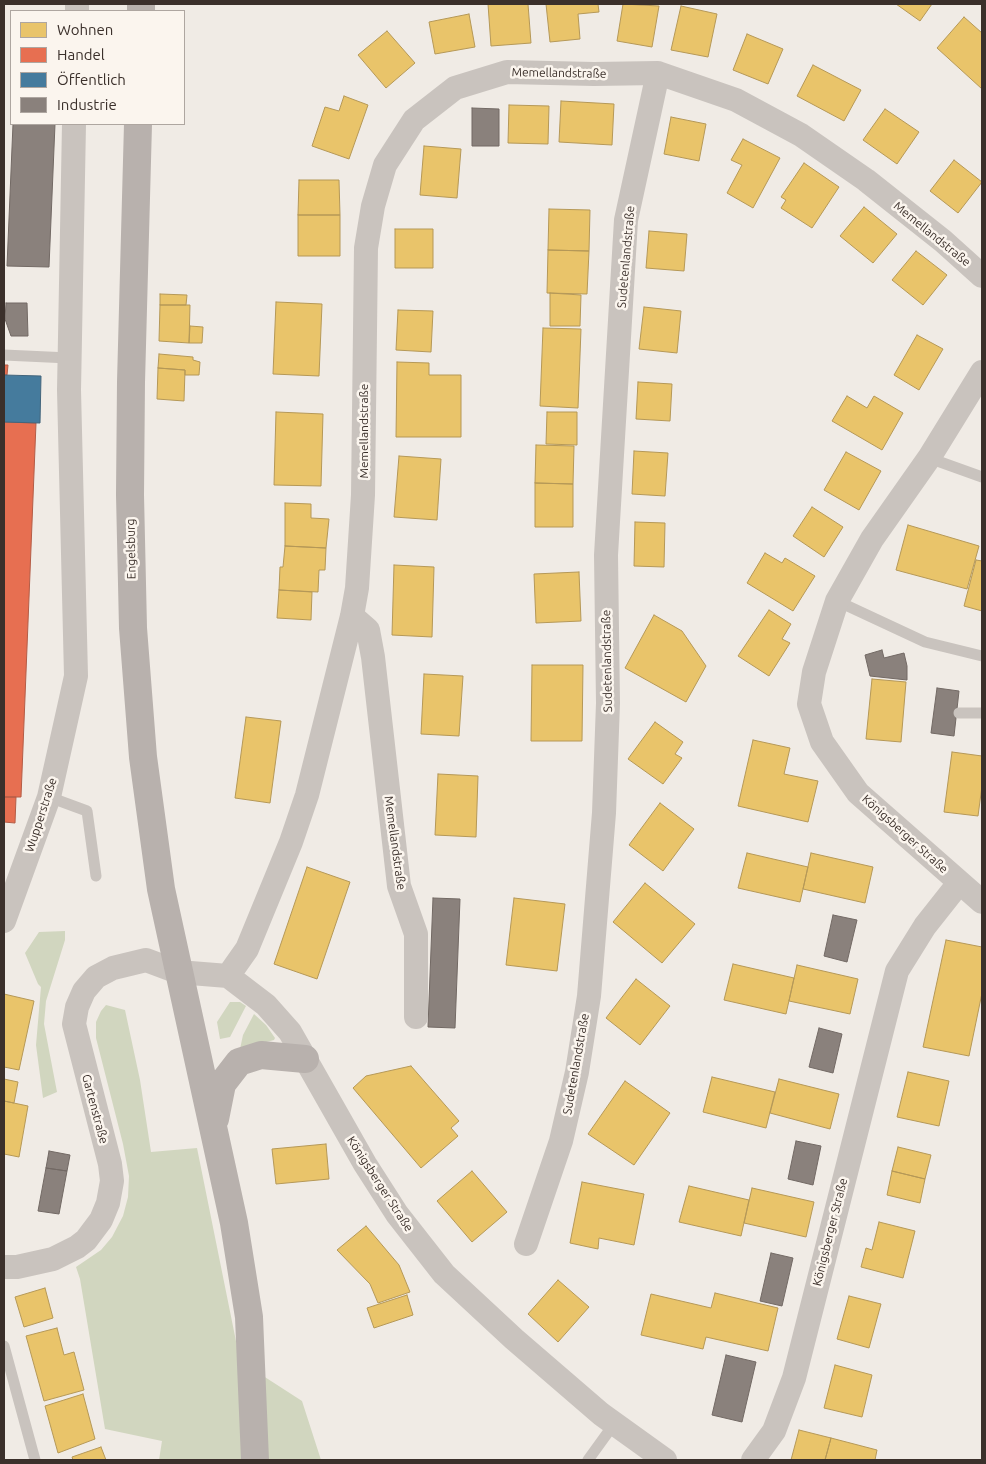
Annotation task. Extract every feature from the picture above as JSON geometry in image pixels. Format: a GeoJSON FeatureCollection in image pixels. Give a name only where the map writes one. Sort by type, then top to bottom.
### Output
{"type":"FeatureCollection","features":[{"type":"Feature","properties":{"kind":"main road","name":"Engelsburg"},"geometry":{"type":"LineString","coordinates":[[138,125],[131,382],[133,628],[143,757],[161,889],[234,1223],[249,1317],[256,1460]]}},
{"type":"Feature","properties":{"kind":"main road"},"geometry":{"type":"LineString","coordinates":[[213,1128],[222,1084],[239,1062],[261,1055],[306,1059]]}},
{"type":"Feature","properties":{"kind":"street","name":"Memellandstraße"},"geometry":{"type":"LineString","coordinates":[[228,976],[247,949],[297,823],[338,676],[352,616],[357,588],[363,495],[366,248],[373,206],[385,165],[414,120],[456,88],[507,72],[594,74],[658,72],[736,100],[801,135],[866,180],[943,241],[982,276]]}},
{"type":"Feature","properties":{"kind":"street","name":"Sudetenlandstraße"},"geometry":{"type":"LineString","coordinates":[[526,1244],[561,1141],[577,1072],[589,996],[604,813],[608,703],[606,556],[626,220],[658,72]]}},
{"type":"Feature","properties":{"kind":"street","name":"Wupperstraße"},"geometry":{"type":"LineString","coordinates":[[4,921],[50,797],[76,676],[69,358],[74,125]]}},
{"type":"Feature","properties":{"kind":"street","name":"Königsberger Straße"},"geometry":{"type":"LineString","coordinates":[[754,1460],[774,1431],[794,1378],[897,971],[925,926],[959,883],[858,792],[822,742],[809,704],[814,672],[837,601],[887,516],[929,458],[982,372]]}},
{"type":"Feature","properties":{"kind":"street","name":"Memellandstraße"},"geometry":{"type":"LineString","coordinates":[[352,616],[368,630],[399,886],[416,934],[416,1017]]}},
{"type":"Feature","properties":{"kind":"street"},"geometry":{"type":"LineString","coordinates":[[959,883],[982,902]]}},
{"type":"Feature","properties":{"kind":"street","name":"Gartenstraße"},"geometry":{"type":"LineString","coordinates":[[4,1267],[40,1262],[67,1253],[90,1235],[101,1220],[108,1203],[112,1181],[110,1164],[74,1024],[80,998],[96,977],[113,968],[146,960],[178,972]]}},
{"type":"Feature","properties":{"kind":"street"},"geometry":{"type":"LineString","coordinates":[[178,972],[228,976]]}},
{"type":"Feature","properties":{"kind":"street","name":"Königsberger Straße"},"geometry":{"type":"LineString","coordinates":[[228,976],[277,1016],[306,1059],[348,1136],[397,1214],[444,1274],[514,1339],[614,1424],[665,1460]]}},
{"type":"Feature","properties":{"kind":"lane"},"geometry":{"type":"LineString","coordinates":[[4,355],[69,358]]}},
{"type":"Feature","properties":{"kind":"lane"},"geometry":{"type":"LineString","coordinates":[[929,458],[982,477]]}},
{"type":"Feature","properties":{"kind":"lane"},"geometry":{"type":"LineString","coordinates":[[837,601],[925,642],[982,656]]}},
{"type":"Feature","properties":{"kind":"lane"},"geometry":{"type":"LineString","coordinates":[[959,714],[982,713]]}},
{"type":"Feature","properties":{"kind":"lane"},"geometry":{"type":"LineString","coordinates":[[50,797],[87,811],[96,876]]}},
{"type":"Feature","properties":{"kind":"lane"},"geometry":{"type":"LineString","coordinates":[[4,1346],[35,1460]]}},
{"type":"Feature","properties":{"kind":"lane"},"geometry":{"type":"LineString","coordinates":[[588,1460],[614,1424]]}},
{"type":"Feature","properties":{"kind":"green space"},"geometry":{"type":"Polygon","coordinates":[[[65,931],[65,940],[46,1001],[44,1024],[57,1092],[43,1098],[36,1045],[41,987],[25,953],[39,932],[65,931]]]}},
{"type":"Feature","properties":{"kind":"green space"},"geometry":{"type":"Polygon","coordinates":[[[230,1002],[240,1002],[246,1006],[230,1037],[220,1039],[217,1022],[230,1002]]]}},
{"type":"Feature","properties":{"kind":"green space"},"geometry":{"type":"Polygon","coordinates":[[[106,1005],[125,1010],[140,1080],[151,1152],[197,1148],[240,1361],[302,1401],[321,1460],[159,1460],[162,1441],[105,1429],[80,1279],[76,1267],[101,1250],[112,1237],[123,1216],[128,1197],[129,1176],[123,1144],[96,1038],[96,1022],[106,1005]]]}},
{"type":"Feature","properties":{"kind":"green space"},"geometry":{"type":"Polygon","coordinates":[[[254,1014],[266,1025],[275,1038],[274,1040],[240,1049],[243,1035],[254,1014]]]}},
{"type":"Feature","properties":{"kind":"building: Wohnen"},"geometry":{"type":"Polygon","coordinates":[[[488,4],[528,4],[531,43],[491,46],[488,4]]]}},
{"type":"Feature","properties":{"kind":"building: Wohnen"},"geometry":{"type":"Polygon","coordinates":[[[546,4],[598,4],[599,12],[578,14],[580,39],[550,42],[546,4]]]}},
{"type":"Feature","properties":{"kind":"building: Wohnen"},"geometry":{"type":"Polygon","coordinates":[[[623,4],[659,6],[652,47],[617,41],[623,4]]]}},
{"type":"Feature","properties":{"kind":"building: Wohnen"},"geometry":{"type":"Polygon","coordinates":[[[896,4],[932,4],[920,21],[896,4]]]}},
{"type":"Feature","properties":{"kind":"building: Wohnen"},"geometry":{"type":"Polygon","coordinates":[[[681,6],[717,14],[708,57],[671,50],[681,6]]]}},
{"type":"Feature","properties":{"kind":"building: Wohnen"},"geometry":{"type":"Polygon","coordinates":[[[469,14],[475,47],[435,54],[429,22],[469,14]]]}},
{"type":"Feature","properties":{"kind":"building: Wohnen"},"geometry":{"type":"Polygon","coordinates":[[[964,17],[982,33],[982,89],[937,48],[964,17]]]}},
{"type":"Feature","properties":{"kind":"building: Wohnen"},"geometry":{"type":"Polygon","coordinates":[[[387,31],[415,63],[386,88],[358,55],[387,31]]]}},
{"type":"Feature","properties":{"kind":"building: Wohnen"},"geometry":{"type":"Polygon","coordinates":[[[747,34],[783,49],[768,84],[733,70],[747,34]]]}},
{"type":"Feature","properties":{"kind":"building: Wohnen"},"geometry":{"type":"Polygon","coordinates":[[[813,65],[861,90],[844,121],[797,96],[813,65]]]}},
{"type":"Feature","properties":{"kind":"building: Wohnen"},"geometry":{"type":"Polygon","coordinates":[[[344,96],[368,105],[349,159],[312,146],[325,107],[339,111],[344,96]]]}},
{"type":"Feature","properties":{"kind":"building: Wohnen"},"geometry":{"type":"Polygon","coordinates":[[[561,101],[614,104],[612,145],[559,142],[561,101]]]}},
{"type":"Feature","properties":{"kind":"building: Wohnen"},"geometry":{"type":"Polygon","coordinates":[[[509,105],[549,106],[548,144],[508,143],[509,105]]]}},
{"type":"Feature","properties":{"kind":"building: Wohnen"},"geometry":{"type":"Polygon","coordinates":[[[885,109],[919,132],[897,164],[863,140],[885,109]]]}},
{"type":"Feature","properties":{"kind":"building: Wohnen"},"geometry":{"type":"Polygon","coordinates":[[[671,117],[706,124],[699,161],[664,154],[671,117]]]}},
{"type":"Feature","properties":{"kind":"building: Wohnen"},"geometry":{"type":"Polygon","coordinates":[[[743,139],[780,158],[753,208],[727,193],[742,165],[731,160],[743,139]]]}},
{"type":"Feature","properties":{"kind":"building: Wohnen"},"geometry":{"type":"Polygon","coordinates":[[[424,146],[461,149],[457,198],[420,195],[424,146]]]}},
{"type":"Feature","properties":{"kind":"building: Wohnen"},"geometry":{"type":"Polygon","coordinates":[[[954,160],[982,182],[958,213],[930,191],[954,160]]]}},
{"type":"Feature","properties":{"kind":"building: Wohnen"},"geometry":{"type":"Polygon","coordinates":[[[804,163],[839,187],[812,228],[781,208],[786,200],[781,197],[804,163]]]}},
{"type":"Feature","properties":{"kind":"building: Wohnen"},"geometry":{"type":"Polygon","coordinates":[[[299,180],[339,180],[340,215],[298,215],[299,180]]]}},
{"type":"Feature","properties":{"kind":"building: Wohnen"},"geometry":{"type":"Polygon","coordinates":[[[864,207],[897,234],[873,263],[840,236],[864,207]]]}},
{"type":"Feature","properties":{"kind":"building: Wohnen"},"geometry":{"type":"Polygon","coordinates":[[[549,209],[590,210],[589,251],[548,250],[549,209]]]}},
{"type":"Feature","properties":{"kind":"building: Wohnen"},"geometry":{"type":"Polygon","coordinates":[[[298,215],[340,215],[340,256],[298,256],[298,215]]]}},
{"type":"Feature","properties":{"kind":"building: Wohnen"},"geometry":{"type":"Polygon","coordinates":[[[395,229],[433,229],[433,268],[395,268],[395,229]]]}},
{"type":"Feature","properties":{"kind":"building: Wohnen"},"geometry":{"type":"Polygon","coordinates":[[[649,231],[687,234],[684,271],[646,268],[649,231]]]}},
{"type":"Feature","properties":{"kind":"building: Wohnen"},"geometry":{"type":"Polygon","coordinates":[[[548,250],[589,251],[587,294],[547,293],[548,250]]]}},
{"type":"Feature","properties":{"kind":"building: Wohnen"},"geometry":{"type":"Polygon","coordinates":[[[916,251],[947,275],[923,305],[892,280],[916,251]]]}},
{"type":"Feature","properties":{"kind":"building: Wohnen"},"geometry":{"type":"Polygon","coordinates":[[[550,293],[581,295],[580,326],[550,326],[550,293]]]}},
{"type":"Feature","properties":{"kind":"building: Wohnen"},"geometry":{"type":"Polygon","coordinates":[[[160,294],[187,295],[186,305],[160,305],[160,294]]]}},
{"type":"Feature","properties":{"kind":"building: Wohnen"},"geometry":{"type":"Polygon","coordinates":[[[276,302],[322,304],[319,376],[273,374],[276,302]]]}},
{"type":"Feature","properties":{"kind":"building: Wohnen"},"geometry":{"type":"Polygon","coordinates":[[[160,305],[190,305],[189,343],[159,341],[160,305]]]}},
{"type":"Feature","properties":{"kind":"building: Wohnen"},"geometry":{"type":"Polygon","coordinates":[[[644,307],[681,311],[677,353],[639,349],[644,307]]]}},
{"type":"Feature","properties":{"kind":"building: Wohnen"},"geometry":{"type":"Polygon","coordinates":[[[398,310],[433,311],[431,352],[396,350],[398,310]]]}},
{"type":"Feature","properties":{"kind":"building: Wohnen"},"geometry":{"type":"Polygon","coordinates":[[[190,326],[203,327],[202,343],[189,343],[190,326]]]}},
{"type":"Feature","properties":{"kind":"building: Wohnen"},"geometry":{"type":"Polygon","coordinates":[[[543,328],[581,329],[578,408],[540,406],[543,328]]]}},
{"type":"Feature","properties":{"kind":"building: Wohnen"},"geometry":{"type":"Polygon","coordinates":[[[917,335],[943,349],[919,390],[894,375],[917,335]]]}},
{"type":"Feature","properties":{"kind":"building: Wohnen"},"geometry":{"type":"Polygon","coordinates":[[[159,354],[193,357],[193,360],[200,362],[199,375],[185,375],[185,370],[158,368],[159,354]]]}},
{"type":"Feature","properties":{"kind":"building: Wohnen"},"geometry":{"type":"Polygon","coordinates":[[[397,362],[429,363],[429,375],[461,375],[461,437],[396,437],[397,362]]]}},
{"type":"Feature","properties":{"kind":"building: Wohnen"},"geometry":{"type":"Polygon","coordinates":[[[158,368],[185,370],[184,401],[157,399],[158,368]]]}},
{"type":"Feature","properties":{"kind":"building: Wohnen"},"geometry":{"type":"Polygon","coordinates":[[[638,382],[672,384],[670,421],[636,419],[638,382]]]}},
{"type":"Feature","properties":{"kind":"building: Wohnen"},"geometry":{"type":"Polygon","coordinates":[[[847,396],[867,408],[874,396],[903,413],[882,450],[832,421],[847,396]]]}},
{"type":"Feature","properties":{"kind":"building: Wohnen"},"geometry":{"type":"Polygon","coordinates":[[[276,412],[323,414],[321,486],[274,485],[276,412]]]}},
{"type":"Feature","properties":{"kind":"building: Wohnen"},"geometry":{"type":"Polygon","coordinates":[[[547,412],[577,412],[577,445],[546,444],[547,412]]]}},
{"type":"Feature","properties":{"kind":"building: Wohnen"},"geometry":{"type":"Polygon","coordinates":[[[536,445],[574,446],[573,484],[535,483],[536,445]]]}},
{"type":"Feature","properties":{"kind":"building: Wohnen"},"geometry":{"type":"Polygon","coordinates":[[[634,451],[668,453],[665,496],[632,494],[634,451]]]}},
{"type":"Feature","properties":{"kind":"building: Wohnen"},"geometry":{"type":"Polygon","coordinates":[[[846,452],[881,471],[859,510],[824,490],[846,452]]]}},
{"type":"Feature","properties":{"kind":"building: Wohnen"},"geometry":{"type":"Polygon","coordinates":[[[399,456],[441,459],[437,520],[394,517],[399,456]]]}},
{"type":"Feature","properties":{"kind":"building: Wohnen"},"geometry":{"type":"Polygon","coordinates":[[[535,483],[573,484],[573,527],[535,527],[535,483]]]}},
{"type":"Feature","properties":{"kind":"building: Wohnen"},"geometry":{"type":"Polygon","coordinates":[[[285,503],[311,504],[311,518],[329,519],[326,548],[285,546],[285,503]]]}},
{"type":"Feature","properties":{"kind":"building: Wohnen"},"geometry":{"type":"Polygon","coordinates":[[[812,507],[843,527],[824,557],[793,536],[812,507]]]}},
{"type":"Feature","properties":{"kind":"building: Wohnen"},"geometry":{"type":"Polygon","coordinates":[[[635,522],[665,523],[664,567],[634,566],[635,522]]]}},
{"type":"Feature","properties":{"kind":"building: Wohnen"},"geometry":{"type":"Polygon","coordinates":[[[908,525],[979,546],[967,589],[896,570],[908,525]]]}},
{"type":"Feature","properties":{"kind":"building: Wohnen"},"geometry":{"type":"Polygon","coordinates":[[[285,546],[326,548],[325,570],[319,570],[318,592],[279,590],[280,567],[283,567],[285,546]]]}},
{"type":"Feature","properties":{"kind":"building: Wohnen"},"geometry":{"type":"Polygon","coordinates":[[[765,553],[782,563],[785,558],[815,576],[793,611],[747,583],[765,553]]]}},
{"type":"Feature","properties":{"kind":"building: Wohnen"},"geometry":{"type":"Polygon","coordinates":[[[976,560],[982,561],[982,611],[964,606],[976,560]]]}},
{"type":"Feature","properties":{"kind":"building: Wohnen"},"geometry":{"type":"Polygon","coordinates":[[[394,565],[434,567],[432,637],[392,635],[394,565]]]}},
{"type":"Feature","properties":{"kind":"building: Wohnen"},"geometry":{"type":"Polygon","coordinates":[[[579,572],[581,621],[536,623],[534,574],[579,572]]]}},
{"type":"Feature","properties":{"kind":"building: Wohnen"},"geometry":{"type":"Polygon","coordinates":[[[279,590],[312,592],[311,620],[277,618],[279,590]]]}},
{"type":"Feature","properties":{"kind":"building: Wohnen"},"geometry":{"type":"Polygon","coordinates":[[[769,610],[791,624],[782,639],[790,643],[769,676],[738,656],[769,610]]]}},
{"type":"Feature","properties":{"kind":"building: Wohnen"},"geometry":{"type":"Polygon","coordinates":[[[654,615],[682,631],[706,666],[686,702],[625,668],[654,615]]]}},
{"type":"Feature","properties":{"kind":"building: Wohnen"},"geometry":{"type":"Polygon","coordinates":[[[532,665],[583,665],[582,741],[531,741],[532,665]]]}},
{"type":"Feature","properties":{"kind":"building: Wohnen"},"geometry":{"type":"Polygon","coordinates":[[[424,674],[463,676],[459,736],[421,734],[424,674]]]}},
{"type":"Feature","properties":{"kind":"building: Wohnen"},"geometry":{"type":"Polygon","coordinates":[[[872,679],[906,682],[901,742],[866,739],[872,679]]]}},
{"type":"Feature","properties":{"kind":"building: Wohnen"},"geometry":{"type":"Polygon","coordinates":[[[246,717],[281,721],[270,803],[235,798],[246,717]]]}},
{"type":"Feature","properties":{"kind":"building: Wohnen"},"geometry":{"type":"Polygon","coordinates":[[[655,722],[683,742],[675,754],[682,758],[663,784],[628,759],[655,722]]]}},
{"type":"Feature","properties":{"kind":"building: Wohnen"},"geometry":{"type":"Polygon","coordinates":[[[753,740],[790,748],[784,774],[818,781],[808,822],[738,806],[753,740]]]}},
{"type":"Feature","properties":{"kind":"building: Wohnen"},"geometry":{"type":"Polygon","coordinates":[[[952,752],[982,756],[982,786],[978,816],[944,812],[952,752]]]}},
{"type":"Feature","properties":{"kind":"building: Wohnen"},"geometry":{"type":"Polygon","coordinates":[[[438,774],[478,776],[476,837],[435,835],[438,774]]]}},
{"type":"Feature","properties":{"kind":"building: Wohnen"},"geometry":{"type":"Polygon","coordinates":[[[660,803],[694,829],[663,871],[629,845],[660,803]]]}},
{"type":"Feature","properties":{"kind":"building: Wohnen"},"geometry":{"type":"Polygon","coordinates":[[[747,853],[808,867],[800,902],[738,888],[747,853]]]}},
{"type":"Feature","properties":{"kind":"building: Wohnen"},"geometry":{"type":"Polygon","coordinates":[[[811,853],[873,867],[865,903],[803,889],[811,853]]]}},
{"type":"Feature","properties":{"kind":"building: Wohnen"},"geometry":{"type":"Polygon","coordinates":[[[307,867],[350,882],[317,979],[274,964],[307,867]]]}},
{"type":"Feature","properties":{"kind":"building: Wohnen"},"geometry":{"type":"Polygon","coordinates":[[[645,883],[695,924],[662,963],[613,922],[645,883]]]}},
{"type":"Feature","properties":{"kind":"building: Wohnen"},"geometry":{"type":"Polygon","coordinates":[[[514,898],[565,904],[557,971],[506,965],[514,898]]]}},
{"type":"Feature","properties":{"kind":"building: Wohnen"},"geometry":{"type":"Polygon","coordinates":[[[946,940],[982,947],[982,993],[969,1056],[923,1047],[946,940]]]}},
{"type":"Feature","properties":{"kind":"building: Wohnen"},"geometry":{"type":"Polygon","coordinates":[[[733,964],[794,978],[786,1014],[724,1000],[733,964]]]}},
{"type":"Feature","properties":{"kind":"building: Wohnen"},"geometry":{"type":"Polygon","coordinates":[[[797,965],[858,979],[850,1014],[789,1001],[797,965]]]}},
{"type":"Feature","properties":{"kind":"building: Wohnen"},"geometry":{"type":"Polygon","coordinates":[[[636,979],[670,1006],[640,1045],[606,1018],[636,979]]]}},
{"type":"Feature","properties":{"kind":"building: Wohnen"},"geometry":{"type":"Polygon","coordinates":[[[4,994],[34,1001],[19,1070],[4,1067],[4,994]]]}},
{"type":"Feature","properties":{"kind":"building: Wohnen"},"geometry":{"type":"Polygon","coordinates":[[[411,1066],[459,1121],[451,1128],[458,1136],[421,1168],[353,1088],[366,1076],[411,1066]]]}},
{"type":"Feature","properties":{"kind":"building: Wohnen"},"geometry":{"type":"Polygon","coordinates":[[[908,1072],[949,1081],[939,1126],[897,1117],[908,1072]]]}},
{"type":"Feature","properties":{"kind":"building: Wohnen"},"geometry":{"type":"Polygon","coordinates":[[[712,1077],[775,1092],[766,1128],[703,1112],[712,1077]]]}},
{"type":"Feature","properties":{"kind":"building: Wohnen"},"geometry":{"type":"Polygon","coordinates":[[[4,1079],[18,1082],[14,1103],[4,1101],[4,1079]]]}},
{"type":"Feature","properties":{"kind":"building: Wohnen"},"geometry":{"type":"Polygon","coordinates":[[[779,1079],[839,1094],[830,1129],[770,1113],[779,1079]]]}},
{"type":"Feature","properties":{"kind":"building: Wohnen"},"geometry":{"type":"Polygon","coordinates":[[[625,1081],[670,1113],[634,1165],[588,1134],[625,1081]]]}},
{"type":"Feature","properties":{"kind":"building: Wohnen"},"geometry":{"type":"Polygon","coordinates":[[[4,1101],[28,1106],[19,1157],[4,1154],[4,1101]]]}},
{"type":"Feature","properties":{"kind":"building: Wohnen"},"geometry":{"type":"Polygon","coordinates":[[[326,1144],[329,1179],[276,1184],[272,1149],[326,1144]]]}},
{"type":"Feature","properties":{"kind":"building: Wohnen"},"geometry":{"type":"Polygon","coordinates":[[[898,1147],[931,1155],[925,1179],[892,1171],[898,1147]]]}},
{"type":"Feature","properties":{"kind":"building: Wohnen"},"geometry":{"type":"Polygon","coordinates":[[[472,1171],[507,1212],[472,1242],[437,1201],[472,1171]]]}},
{"type":"Feature","properties":{"kind":"building: Wohnen"},"geometry":{"type":"Polygon","coordinates":[[[892,1171],[925,1179],[920,1203],[887,1195],[892,1171]]]}},
{"type":"Feature","properties":{"kind":"building: Wohnen"},"geometry":{"type":"Polygon","coordinates":[[[582,1182],[644,1194],[634,1245],[599,1238],[598,1249],[570,1243],[582,1182]]]}},
{"type":"Feature","properties":{"kind":"building: Wohnen"},"geometry":{"type":"Polygon","coordinates":[[[689,1186],[749,1200],[741,1236],[679,1222],[689,1186]]]}},
{"type":"Feature","properties":{"kind":"building: Wohnen"},"geometry":{"type":"Polygon","coordinates":[[[752,1188],[814,1202],[806,1237],[744,1223],[752,1188]]]}},
{"type":"Feature","properties":{"kind":"building: Wohnen"},"geometry":{"type":"Polygon","coordinates":[[[879,1222],[915,1231],[903,1278],[861,1267],[866,1248],[872,1250],[879,1222]]]}},
{"type":"Feature","properties":{"kind":"building: Wohnen"},"geometry":{"type":"Polygon","coordinates":[[[366,1226],[399,1265],[410,1292],[378,1303],[370,1284],[337,1250],[366,1226]]]}},
{"type":"Feature","properties":{"kind":"building: Wohnen"},"geometry":{"type":"Polygon","coordinates":[[[558,1280],[589,1307],[558,1342],[528,1314],[558,1280]]]}},
{"type":"Feature","properties":{"kind":"building: Wohnen"},"geometry":{"type":"Polygon","coordinates":[[[45,1288],[53,1318],[24,1327],[15,1297],[45,1288]]]}},
{"type":"Feature","properties":{"kind":"building: Wohnen"},"geometry":{"type":"Polygon","coordinates":[[[715,1293],[778,1308],[768,1351],[706,1337],[703,1349],[641,1335],[651,1294],[711,1308],[715,1293]]]}},
{"type":"Feature","properties":{"kind":"building: Wohnen"},"geometry":{"type":"Polygon","coordinates":[[[407,1295],[413,1315],[374,1328],[367,1308],[407,1295]]]}},
{"type":"Feature","properties":{"kind":"building: Wohnen"},"geometry":{"type":"Polygon","coordinates":[[[849,1296],[881,1304],[869,1348],[837,1339],[849,1296]]]}},
{"type":"Feature","properties":{"kind":"building: Wohnen"},"geometry":{"type":"Polygon","coordinates":[[[57,1328],[64,1355],[74,1352],[84,1390],[44,1401],[26,1336],[57,1328]]]}},
{"type":"Feature","properties":{"kind":"building: Wohnen"},"geometry":{"type":"Polygon","coordinates":[[[835,1365],[872,1375],[862,1417],[824,1408],[835,1365]]]}},
{"type":"Feature","properties":{"kind":"building: Wohnen"},"geometry":{"type":"Polygon","coordinates":[[[83,1394],[95,1439],[58,1453],[45,1406],[83,1394]]]}},
{"type":"Feature","properties":{"kind":"building: Wohnen"},"geometry":{"type":"Polygon","coordinates":[[[799,1430],[831,1438],[825,1460],[791,1460],[799,1430]]]}},
{"type":"Feature","properties":{"kind":"building: Wohnen"},"geometry":{"type":"Polygon","coordinates":[[[831,1438],[877,1450],[875,1460],[825,1460],[831,1438]]]}},
{"type":"Feature","properties":{"kind":"building: Wohnen"},"geometry":{"type":"Polygon","coordinates":[[[101,1447],[106,1460],[73,1460],[72,1457],[101,1447]]]}},
{"type":"Feature","properties":{"kind":"building: Handel"},"geometry":{"type":"Polygon","coordinates":[[[4,365],[8,365],[7,375],[4,375],[4,365]]]}},
{"type":"Feature","properties":{"kind":"building: Handel"},"geometry":{"type":"Polygon","coordinates":[[[4,422],[36,423],[21,797],[4,797],[4,422]]]}},
{"type":"Feature","properties":{"kind":"building: Handel"},"geometry":{"type":"Polygon","coordinates":[[[4,797],[16,797],[15,823],[4,822],[4,797]]]}},
{"type":"Feature","properties":{"kind":"building: Öffentlich"},"geometry":{"type":"Polygon","coordinates":[[[4,375],[41,376],[40,423],[4,422],[4,375]]]}},
{"type":"Feature","properties":{"kind":"building: Industrie"},"geometry":{"type":"Polygon","coordinates":[[[472,108],[499,109],[499,146],[472,146],[472,108]]]}},
{"type":"Feature","properties":{"kind":"building: Industrie"},"geometry":{"type":"Polygon","coordinates":[[[13,125],[55,125],[49,267],[7,266],[13,125]]]}},
{"type":"Feature","properties":{"kind":"building: Industrie"},"geometry":{"type":"Polygon","coordinates":[[[6,303],[27,303],[28,336],[11,336],[5,319],[6,303]]]}},
{"type":"Feature","properties":{"kind":"building: Industrie"},"geometry":{"type":"Polygon","coordinates":[[[882,650],[884,658],[904,653],[907,666],[907,680],[870,676],[865,655],[882,650]]]}},
{"type":"Feature","properties":{"kind":"building: Industrie"},"geometry":{"type":"Polygon","coordinates":[[[937,688],[959,691],[954,736],[931,733],[937,688]]]}},
{"type":"Feature","properties":{"kind":"building: Industrie"},"geometry":{"type":"Polygon","coordinates":[[[433,898],[460,899],[455,1028],[428,1027],[433,898]]]}},
{"type":"Feature","properties":{"kind":"building: Industrie"},"geometry":{"type":"Polygon","coordinates":[[[833,915],[857,920],[847,962],[824,956],[833,915]]]}},
{"type":"Feature","properties":{"kind":"building: Industrie"},"geometry":{"type":"Polygon","coordinates":[[[819,1028],[842,1034],[833,1073],[809,1067],[819,1028]]]}},
{"type":"Feature","properties":{"kind":"building: Industrie"},"geometry":{"type":"Polygon","coordinates":[[[796,1141],[821,1146],[813,1185],[788,1179],[796,1141]]]}},
{"type":"Feature","properties":{"kind":"building: Industrie"},"geometry":{"type":"Polygon","coordinates":[[[49,1151],[70,1155],[67,1171],[46,1168],[49,1151]]]}},
{"type":"Feature","properties":{"kind":"building: Industrie"},"geometry":{"type":"Polygon","coordinates":[[[46,1168],[67,1171],[59,1214],[38,1211],[46,1168]]]}},
{"type":"Feature","properties":{"kind":"building: Industrie"},"geometry":{"type":"Polygon","coordinates":[[[771,1253],[793,1258],[782,1306],[760,1301],[771,1253]]]}},
{"type":"Feature","properties":{"kind":"building: Industrie"},"geometry":{"type":"Polygon","coordinates":[[[726,1355],[756,1362],[742,1422],[712,1415],[726,1355]]]}}]}
